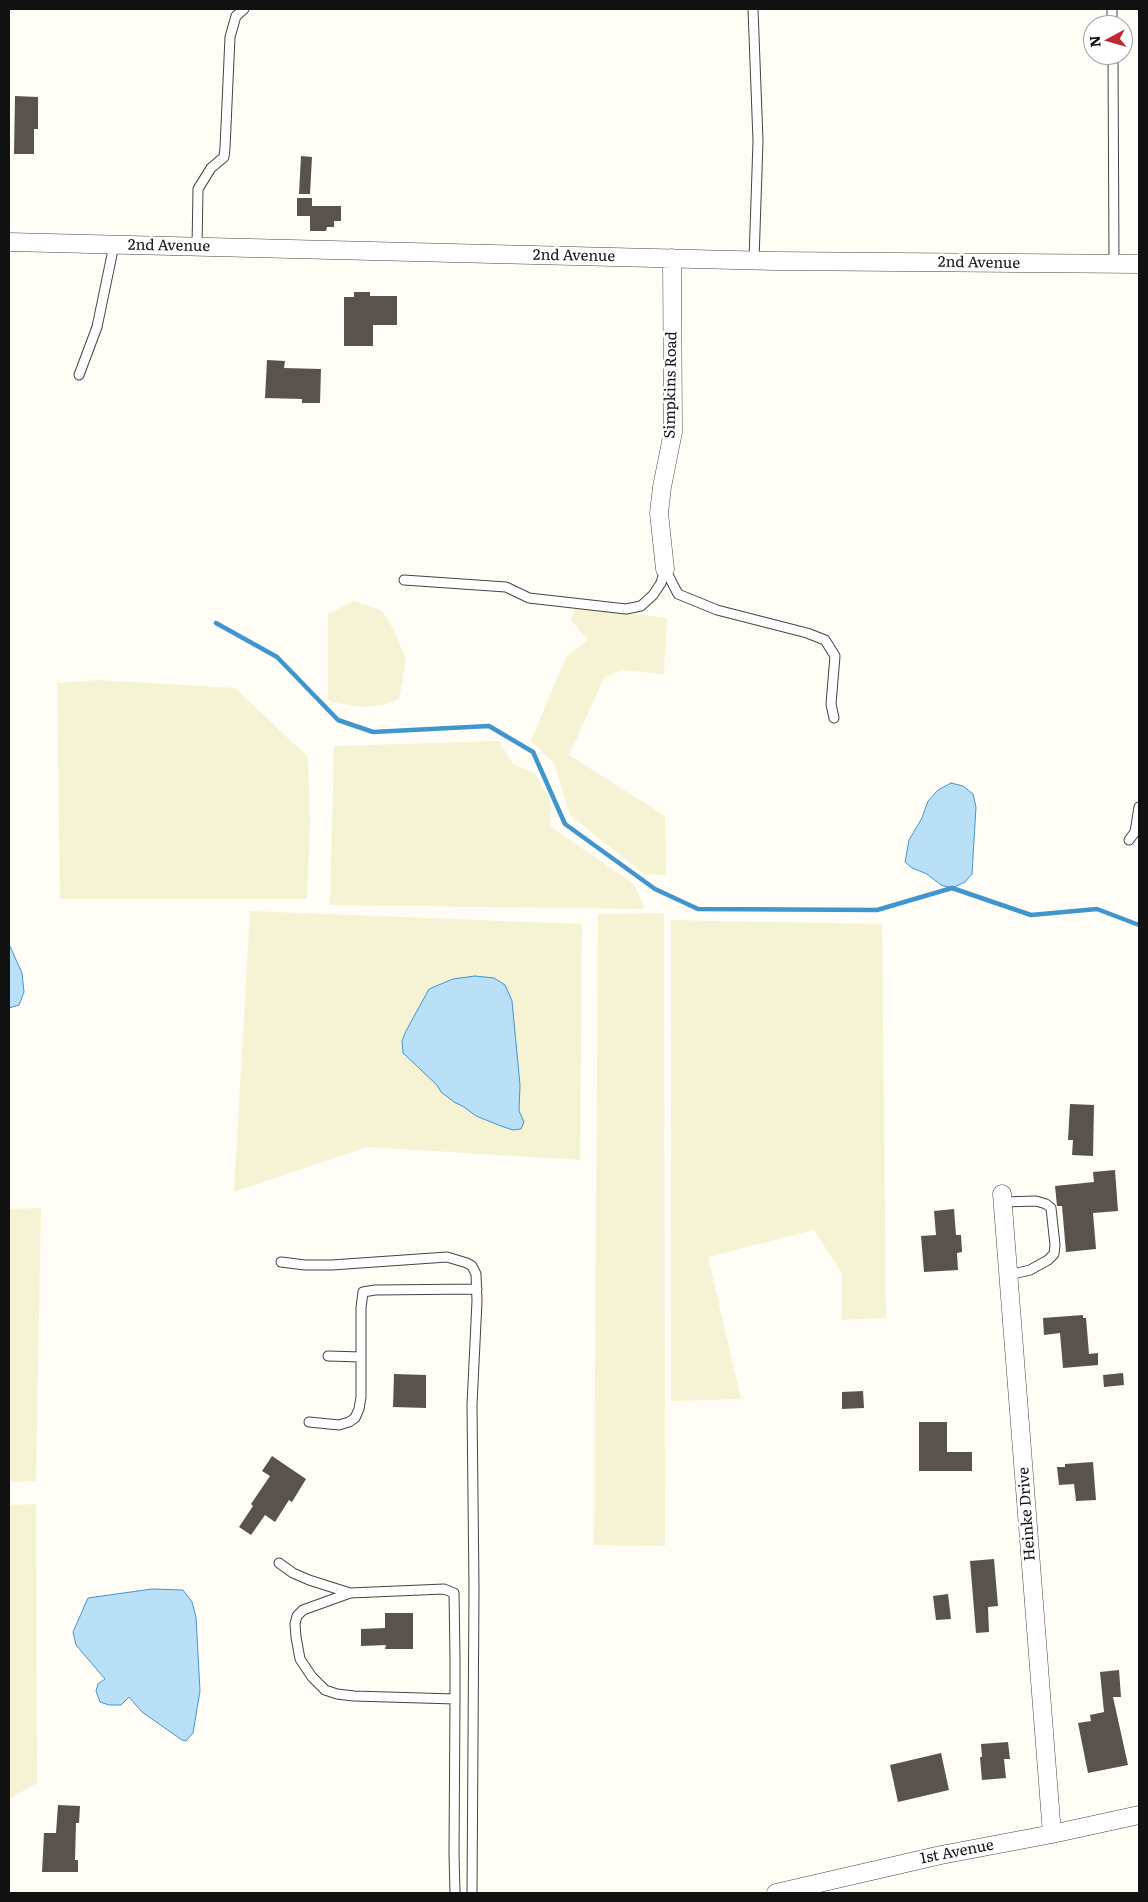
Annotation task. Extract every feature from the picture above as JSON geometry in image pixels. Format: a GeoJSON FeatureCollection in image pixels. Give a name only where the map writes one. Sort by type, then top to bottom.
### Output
{"type":"FeatureCollection","features":[{"type":"Feature","properties":{"kind":"street","name":"2nd Avenue"},"geometry":{"type":"LineString","coordinates":[[9,242],[754,260],[1139,264]]}},
{"type":"Feature","properties":{"kind":"street","name":"Simpkins Road"},"geometry":{"type":"LineString","coordinates":[[665,570],[659,513],[673,432],[672,258]]}},
{"type":"Feature","properties":{"kind":"street","name":"Heinke Drive"},"geometry":{"type":"LineString","coordinates":[[1003,1198],[1052,1834]]}},
{"type":"Feature","properties":{"kind":"street","name":"1st Avenue"},"geometry":{"type":"LineString","coordinates":[[776,1893],[941,1855],[1139,1815]]}},
{"type":"Feature","properties":{"kind":"lane"},"geometry":{"type":"LineString","coordinates":[[197,247],[198,189],[211,168],[224,157],[230,37],[236,16],[244,9]]}},
{"type":"Feature","properties":{"kind":"lane"},"geometry":{"type":"LineString","coordinates":[[753,9],[758,141],[754,260]]}},
{"type":"Feature","properties":{"kind":"lane"},"geometry":{"type":"LineString","coordinates":[[1113,65],[1114,264]]}},
{"type":"Feature","properties":{"kind":"lane"},"geometry":{"type":"LineString","coordinates":[[79,375],[97,327],[114,245]]}},
{"type":"Feature","properties":{"kind":"lane"},"geometry":{"type":"LineString","coordinates":[[404,580],[506,587],[529,598],[626,609],[641,606],[653,595],[661,583],[665,570]]}},
{"type":"Feature","properties":{"kind":"lane"},"geometry":{"type":"LineString","coordinates":[[665,570],[678,594],[717,610],[807,632],[825,640],[836,656],[831,704],[834,718]]}},
{"type":"Feature","properties":{"kind":"lane"},"geometry":{"type":"LineString","coordinates":[[1129,840],[1135,832],[1139,807]]}},
{"type":"Feature","properties":{"kind":"lane"},"geometry":{"type":"LineString","coordinates":[[1003,1198],[1036,1201],[1046,1204],[1051,1208],[1055,1245],[1054,1254],[1048,1260],[1030,1270],[1009,1275]]}},
{"type":"Feature","properties":{"kind":"lane"},"geometry":{"type":"LineString","coordinates":[[281,1262],[305,1265],[455,1258],[472,1266],[476,1274],[472,1405],[474,1599],[472,1893]]}},
{"type":"Feature","properties":{"kind":"lane"},"geometry":{"type":"LineString","coordinates":[[308,1422],[339,1425],[355,1418],[359,1409],[361,1397],[360,1308],[363,1292],[375,1290],[477,1290]]}},
{"type":"Feature","properties":{"kind":"lane"},"geometry":{"type":"LineString","coordinates":[[328,1356],[361,1357]]}},
{"type":"Feature","properties":{"kind":"lane"},"geometry":{"type":"LineString","coordinates":[[279,1563],[309,1580],[350,1593]]}},
{"type":"Feature","properties":{"kind":"lane"},"geometry":{"type":"LineString","coordinates":[[455,1699],[337,1694],[326,1690],[312,1677],[300,1659],[295,1624],[297,1616],[303,1610],[350,1593],[444,1588],[454,1593],[455,1699],[455,1893]]}},
{"type":"Feature","properties":{"kind":"shaded area"},"geometry":{"type":"Polygon","coordinates":[[[354,601],[382,611],[394,630],[406,660],[399,699],[383,705],[364,707],[332,702],[328,699],[328,614],[354,601]]]}},
{"type":"Feature","properties":{"kind":"shaded area"},"geometry":{"type":"Polygon","coordinates":[[[576,607],[667,618],[664,674],[620,670],[604,678],[569,755],[665,816],[666,875],[644,874],[570,815],[554,763],[531,741],[566,657],[588,640],[571,620],[576,607]]]}},
{"type":"Feature","properties":{"kind":"shaded area"},"geometry":{"type":"Polygon","coordinates":[[[97,680],[235,688],[308,757],[310,824],[307,899],[60,899],[57,683],[97,680]]]}},
{"type":"Feature","properties":{"kind":"shaded area"},"geometry":{"type":"Polygon","coordinates":[[[499,741],[513,764],[535,773],[550,801],[551,827],[634,884],[645,909],[330,905],[334,746],[499,741]]]}},
{"type":"Feature","properties":{"kind":"shaded area"},"geometry":{"type":"Polygon","coordinates":[[[250,911],[582,924],[580,1160],[367,1147],[234,1192],[250,911]]]}},
{"type":"Feature","properties":{"kind":"shaded area"},"geometry":{"type":"Polygon","coordinates":[[[664,913],[665,1546],[594,1545],[598,914],[664,913]]]}},
{"type":"Feature","properties":{"kind":"shaded area"},"geometry":{"type":"Polygon","coordinates":[[[671,920],[882,924],[886,1318],[842,1320],[842,1273],[814,1230],[708,1257],[741,1399],[671,1401],[671,920]]]}},
{"type":"Feature","properties":{"kind":"shaded area"},"geometry":{"type":"Polygon","coordinates":[[[41,1208],[36,1481],[9,1482],[9,1209],[41,1208]]]}},
{"type":"Feature","properties":{"kind":"shaded area"},"geometry":{"type":"Polygon","coordinates":[[[36,1504],[37,1783],[9,1799],[9,1505],[36,1504]]]}},
{"type":"Feature","properties":{"kind":"water"},"geometry":{"type":"Polygon","coordinates":[[[951,783],[963,786],[973,794],[976,807],[972,874],[965,882],[952,888],[941,885],[927,874],[912,868],[905,862],[909,840],[922,818],[928,801],[938,790],[951,783]]]}},
{"type":"Feature","properties":{"kind":"water"},"geometry":{"type":"Polygon","coordinates":[[[9,944],[22,973],[24,992],[19,1005],[9,1008],[9,944]]]}},
{"type":"Feature","properties":{"kind":"water"},"geometry":{"type":"Polygon","coordinates":[[[475,976],[494,978],[505,985],[512,1001],[520,1085],[519,1111],[524,1122],[521,1129],[513,1130],[476,1116],[454,1102],[441,1092],[437,1085],[403,1053],[402,1041],[406,1031],[429,989],[453,979],[475,976]]]}},
{"type":"Feature","properties":{"kind":"water"},"geometry":{"type":"Polygon","coordinates":[[[152,1589],[183,1590],[192,1602],[196,1617],[200,1691],[193,1733],[186,1741],[142,1712],[129,1697],[121,1705],[109,1705],[100,1702],[96,1691],[98,1684],[105,1679],[76,1645],[73,1632],[88,1598],[152,1589]]]}},
{"type":"Feature","properties":{"kind":"building"},"geometry":{"type":"Polygon","coordinates":[[[15,96],[38,97],[38,129],[34,129],[34,154],[14,154],[15,96]]]}},
{"type":"Feature","properties":{"kind":"building"},"geometry":{"type":"Polygon","coordinates":[[[301,156],[312,157],[310,194],[299,194],[301,156]]]}},
{"type":"Feature","properties":{"kind":"building"},"geometry":{"type":"Polygon","coordinates":[[[297,198],[312,198],[312,206],[341,206],[341,221],[334,221],[334,227],[327,227],[326,231],[310,231],[310,216],[297,216],[297,198]]]}},
{"type":"Feature","properties":{"kind":"building"},"geometry":{"type":"Polygon","coordinates":[[[354,292],[370,292],[370,296],[397,296],[397,325],[373,325],[373,346],[344,346],[344,297],[354,297],[354,292]]]}},
{"type":"Feature","properties":{"kind":"building"},"geometry":{"type":"Polygon","coordinates":[[[267,360],[285,361],[284,368],[321,369],[320,403],[302,403],[302,399],[265,398],[267,360]]]}},
{"type":"Feature","properties":{"kind":"building"},"geometry":{"type":"Polygon","coordinates":[[[1070,1104],[1094,1105],[1093,1156],[1072,1155],[1073,1140],[1068,1140],[1070,1104]]]}},
{"type":"Feature","properties":{"kind":"building"},"geometry":{"type":"Polygon","coordinates":[[[1115,1170],[1118,1211],[1093,1213],[1096,1249],[1066,1252],[1062,1206],[1057,1206],[1055,1186],[1094,1182],[1093,1172],[1115,1170]]]}},
{"type":"Feature","properties":{"kind":"building"},"geometry":{"type":"Polygon","coordinates":[[[954,1209],[956,1235],[961,1235],[962,1252],[957,1253],[958,1270],[924,1272],[921,1236],[936,1235],[934,1211],[954,1209]]]}},
{"type":"Feature","properties":{"kind":"building"},"geometry":{"type":"Polygon","coordinates":[[[1083,1315],[1083,1318],[1086,1318],[1089,1354],[1098,1353],[1098,1365],[1063,1368],[1060,1333],[1044,1335],[1043,1318],[1083,1315]]]}},
{"type":"Feature","properties":{"kind":"building"},"geometry":{"type":"Polygon","coordinates":[[[1123,1373],[1124,1385],[1104,1387],[1103,1375],[1123,1373]]]}},
{"type":"Feature","properties":{"kind":"building"},"geometry":{"type":"Polygon","coordinates":[[[394,1374],[426,1375],[426,1408],[393,1407],[394,1374]]]}},
{"type":"Feature","properties":{"kind":"building"},"geometry":{"type":"Polygon","coordinates":[[[863,1391],[864,1408],[842,1409],[842,1392],[863,1391]]]}},
{"type":"Feature","properties":{"kind":"building"},"geometry":{"type":"Polygon","coordinates":[[[919,1422],[947,1422],[947,1452],[972,1452],[972,1471],[919,1471],[919,1422]]]}},
{"type":"Feature","properties":{"kind":"building"},"geometry":{"type":"Polygon","coordinates":[[[272,1456],[306,1479],[292,1502],[289,1500],[275,1522],[265,1515],[251,1535],[239,1527],[253,1506],[251,1504],[270,1476],[262,1471],[272,1456]]]}},
{"type":"Feature","properties":{"kind":"building"},"geometry":{"type":"Polygon","coordinates":[[[1093,1462],[1096,1500],[1076,1501],[1074,1484],[1059,1485],[1057,1467],[1065,1467],[1065,1464],[1093,1462]]]}},
{"type":"Feature","properties":{"kind":"building"},"geometry":{"type":"Polygon","coordinates":[[[994,1559],[998,1606],[988,1607],[989,1632],[976,1633],[970,1561],[994,1559]]]}},
{"type":"Feature","properties":{"kind":"building"},"geometry":{"type":"Polygon","coordinates":[[[948,1594],[951,1619],[936,1620],[933,1596],[948,1594]]]}},
{"type":"Feature","properties":{"kind":"building"},"geometry":{"type":"Polygon","coordinates":[[[385,1613],[413,1613],[413,1649],[385,1649],[386,1645],[361,1646],[361,1629],[385,1628],[385,1613]]]}},
{"type":"Feature","properties":{"kind":"building"},"geometry":{"type":"Polygon","coordinates":[[[1119,1670],[1121,1697],[1113,1697],[1128,1765],[1088,1773],[1078,1723],[1091,1721],[1090,1715],[1104,1712],[1100,1672],[1119,1670]]]}},
{"type":"Feature","properties":{"kind":"building"},"geometry":{"type":"Polygon","coordinates":[[[1008,1742],[1010,1759],[1004,1759],[1006,1778],[982,1780],[981,1744],[1008,1742]]]}},
{"type":"Feature","properties":{"kind":"building"},"geometry":{"type":"Polygon","coordinates":[[[941,1753],[949,1790],[898,1802],[890,1765],[941,1753]]]}},
{"type":"Feature","properties":{"kind":"building"},"geometry":{"type":"Polygon","coordinates":[[[58,1805],[80,1806],[79,1823],[76,1823],[75,1860],[78,1860],[78,1872],[42,1872],[44,1833],[56,1833],[58,1805]]]}},
{"type":"Feature","properties":{"kind":"waterway"},"geometry":{"type":"LineString","coordinates":[[216,623],[277,657],[338,720],[373,732],[489,726],[533,752],[565,824],[655,889],[698,909],[877,910],[952,888],[1031,915],[1097,909],[1139,925]]}}]}
